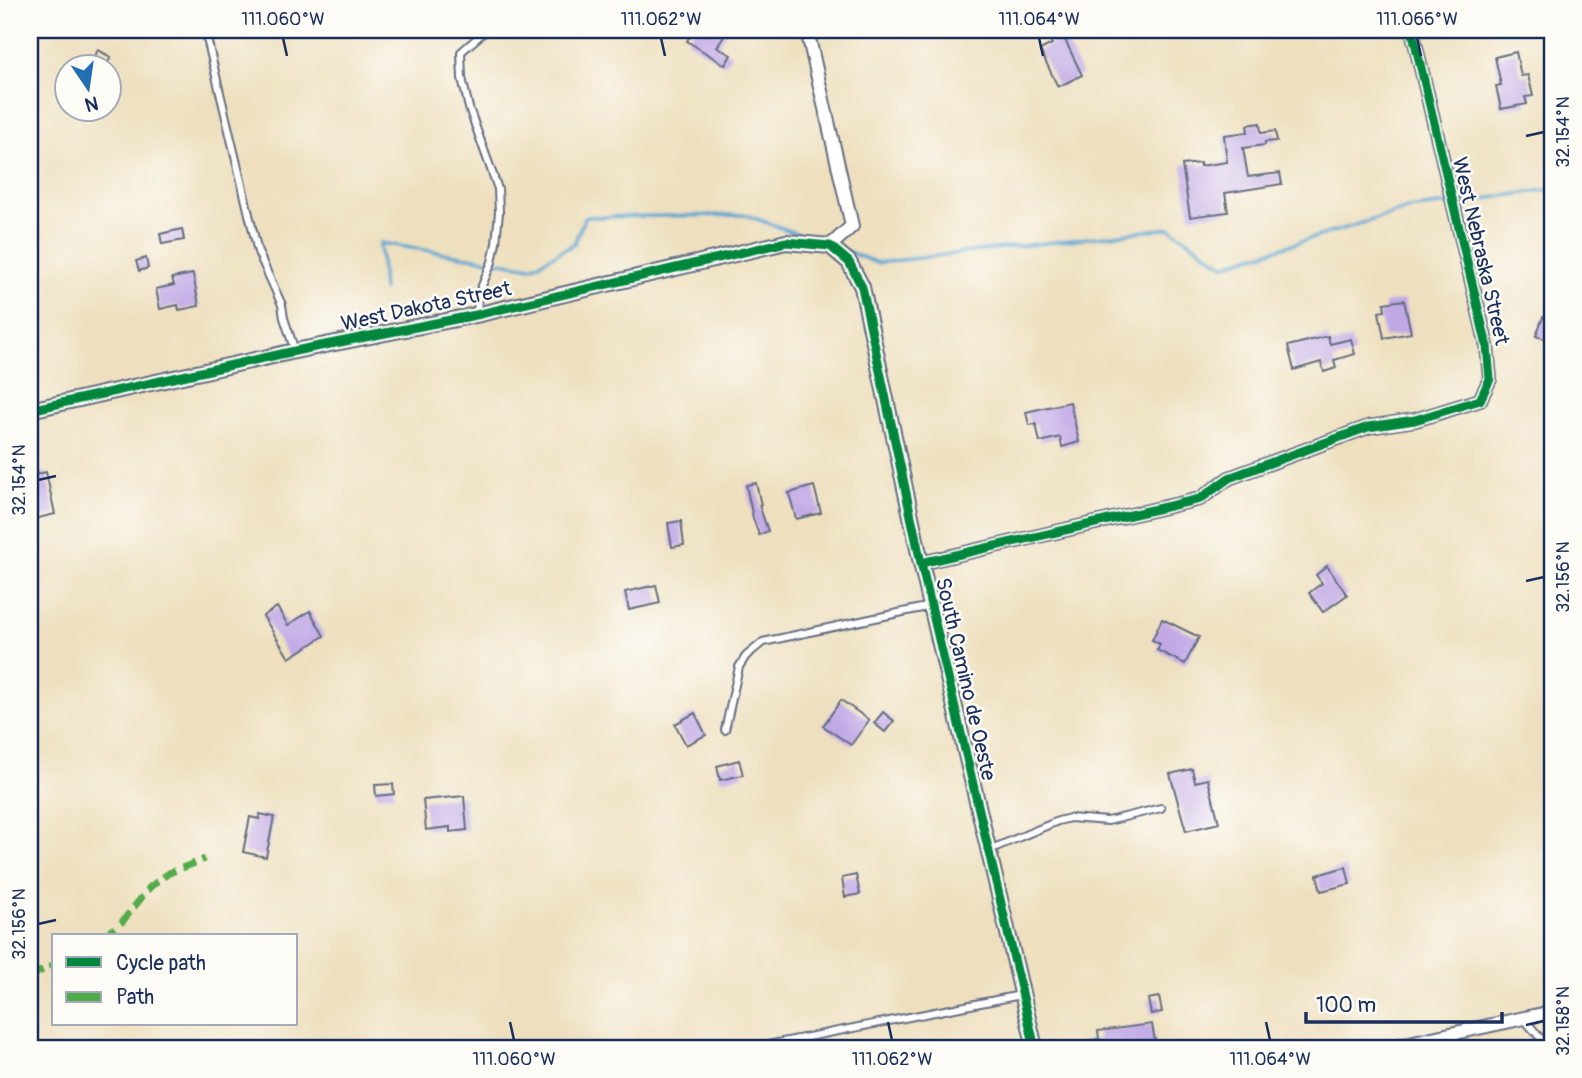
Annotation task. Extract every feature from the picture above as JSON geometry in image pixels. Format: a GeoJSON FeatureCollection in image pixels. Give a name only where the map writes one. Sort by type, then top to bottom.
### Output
{"type":"FeatureCollection","features":[{"type":"Feature","properties":{"kind":"street"},"geometry":{"type":"LineString","coordinates":[[807,30],[852,226],[830,246]]}},
{"type":"Feature","properties":{"kind":"street","name":"West Nebraska Street"},"geometry":{"type":"LineString","coordinates":[[921,563],[1200,499],[1229,478],[1367,427],[1415,420],[1480,400],[1490,379],[1487,346],[1412,30]]}},
{"type":"Feature","properties":{"kind":"street","name":"West Dakota Street"},"geometry":{"type":"LineString","coordinates":[[30,410],[295,351],[476,315],[786,242],[830,246]]}},
{"type":"Feature","properties":{"kind":"street","name":"South Camino de Oeste"},"geometry":{"type":"LineString","coordinates":[[830,246],[849,262],[863,287],[921,563],[1035,1048]]}},
{"type":"Feature","properties":{"kind":"street"},"geometry":{"type":"LineString","coordinates":[[1386,1048],[1552,1012]]}},
{"type":"Feature","properties":{"kind":"lane"},"geometry":{"type":"LineString","coordinates":[[205,30],[258,252],[282,305],[295,351]]}},
{"type":"Feature","properties":{"kind":"lane"},"geometry":{"type":"LineString","coordinates":[[476,315],[478,295],[492,262],[496,243],[498,189],[469,108],[462,78],[461,52],[485,30]]}},
{"type":"Feature","properties":{"kind":"lane"},"geometry":{"type":"LineString","coordinates":[[725,730],[739,667],[746,656],[763,642],[931,606]]}},
{"type":"Feature","properties":{"kind":"lane"},"geometry":{"type":"LineString","coordinates":[[989,850],[1070,818],[1108,821],[1161,808]]}},
{"type":"Feature","properties":{"kind":"lane"},"geometry":{"type":"LineString","coordinates":[[752,1048],[1023,995]]}},
{"type":"Feature","properties":{"kind":"lane"},"geometry":{"type":"LineString","coordinates":[[1524,1018],[1549,1048]]}},
{"type":"Feature","properties":{"kind":"building"},"geometry":{"type":"Polygon","coordinates":[[[694,30],[728,30],[717,47],[731,55],[725,65],[687,41],[694,30]]]}},
{"type":"Feature","properties":{"kind":"building"},"geometry":{"type":"Polygon","coordinates":[[[1062,30],[1087,30],[1065,40],[1082,75],[1058,87],[1040,50],[1052,44],[1048,36],[1062,30]]]}},
{"type":"Feature","properties":{"kind":"building"},"geometry":{"type":"Polygon","coordinates":[[[1516,52],[1521,76],[1528,75],[1533,96],[1525,97],[1527,104],[1501,109],[1496,86],[1501,85],[1495,57],[1516,52]]]}},
{"type":"Feature","properties":{"kind":"building"},"geometry":{"type":"Polygon","coordinates":[[[1260,123],[1261,133],[1275,131],[1277,141],[1243,148],[1248,177],[1280,173],[1282,184],[1225,193],[1228,212],[1190,217],[1182,165],[1200,163],[1200,166],[1227,162],[1224,135],[1248,132],[1247,125],[1260,123]]]}},
{"type":"Feature","properties":{"kind":"building"},"geometry":{"type":"Polygon","coordinates":[[[182,229],[184,240],[162,244],[160,234],[182,229]]]}},
{"type":"Feature","properties":{"kind":"building"},"geometry":{"type":"Polygon","coordinates":[[[146,258],[148,268],[139,271],[136,261],[146,258]]]}},
{"type":"Feature","properties":{"kind":"building"},"geometry":{"type":"Polygon","coordinates":[[[193,274],[199,306],[179,310],[178,305],[160,309],[156,289],[174,285],[172,278],[193,274]]]}},
{"type":"Feature","properties":{"kind":"building"},"geometry":{"type":"Polygon","coordinates":[[[1404,300],[1411,333],[1384,338],[1379,312],[1385,311],[1384,303],[1404,300]]]}},
{"type":"Feature","properties":{"kind":"building"},"geometry":{"type":"Polygon","coordinates":[[[1543,317],[1552,320],[1552,341],[1536,336],[1543,317]]]}},
{"type":"Feature","properties":{"kind":"building"},"geometry":{"type":"Polygon","coordinates":[[[1328,336],[1330,344],[1351,339],[1355,354],[1334,360],[1336,368],[1324,372],[1321,362],[1294,370],[1288,346],[1328,336]]]}},
{"type":"Feature","properties":{"kind":"building"},"geometry":{"type":"Polygon","coordinates":[[[1070,402],[1079,442],[1062,447],[1060,437],[1040,442],[1036,424],[1029,425],[1026,412],[1070,402]]]}},
{"type":"Feature","properties":{"kind":"building"},"geometry":{"type":"Polygon","coordinates":[[[46,472],[55,514],[30,520],[30,476],[46,472]]]}},
{"type":"Feature","properties":{"kind":"building"},"geometry":{"type":"Polygon","coordinates":[[[756,483],[759,505],[768,531],[759,535],[746,485],[756,483]]]}},
{"type":"Feature","properties":{"kind":"building"},"geometry":{"type":"Polygon","coordinates":[[[814,486],[821,513],[796,519],[789,493],[814,486]]]}},
{"type":"Feature","properties":{"kind":"building"},"geometry":{"type":"Polygon","coordinates":[[[681,521],[684,545],[672,547],[668,523],[681,521]]]}},
{"type":"Feature","properties":{"kind":"building"},"geometry":{"type":"Polygon","coordinates":[[[1327,566],[1347,595],[1323,612],[1309,593],[1322,583],[1316,575],[1327,566]]]}},
{"type":"Feature","properties":{"kind":"building"},"geometry":{"type":"Polygon","coordinates":[[[656,585],[660,603],[629,610],[625,592],[656,585]]]}},
{"type":"Feature","properties":{"kind":"building"},"geometry":{"type":"Polygon","coordinates":[[[277,607],[288,625],[310,611],[324,636],[289,658],[263,616],[277,607]]]}},
{"type":"Feature","properties":{"kind":"building"},"geometry":{"type":"Polygon","coordinates":[[[1162,619],[1199,637],[1185,664],[1157,650],[1160,644],[1152,640],[1162,619]]]}},
{"type":"Feature","properties":{"kind":"building"},"geometry":{"type":"Polygon","coordinates":[[[841,700],[869,720],[851,745],[823,726],[841,700]]]}},
{"type":"Feature","properties":{"kind":"building"},"geometry":{"type":"Polygon","coordinates":[[[883,712],[894,721],[885,732],[874,723],[883,712]]]}},
{"type":"Feature","properties":{"kind":"building"},"geometry":{"type":"Polygon","coordinates":[[[695,713],[706,735],[686,745],[675,724],[695,713]]]}},
{"type":"Feature","properties":{"kind":"building"},"geometry":{"type":"Polygon","coordinates":[[[739,760],[743,775],[720,780],[717,766],[739,760]]]}},
{"type":"Feature","properties":{"kind":"building"},"geometry":{"type":"Polygon","coordinates":[[[1192,769],[1195,782],[1208,779],[1219,823],[1186,831],[1170,774],[1192,769]]]}},
{"type":"Feature","properties":{"kind":"building"},"geometry":{"type":"Polygon","coordinates":[[[393,784],[394,794],[376,796],[375,785],[393,784]]]}},
{"type":"Feature","properties":{"kind":"building"},"geometry":{"type":"Polygon","coordinates":[[[464,796],[467,830],[450,832],[450,827],[426,830],[423,800],[464,796]]]}},
{"type":"Feature","properties":{"kind":"building"},"geometry":{"type":"Polygon","coordinates":[[[260,814],[274,817],[266,857],[243,852],[250,817],[259,819],[260,814]]]}},
{"type":"Feature","properties":{"kind":"building"},"geometry":{"type":"Polygon","coordinates":[[[1346,867],[1350,884],[1321,891],[1317,875],[1346,867]]]}},
{"type":"Feature","properties":{"kind":"building"},"geometry":{"type":"Polygon","coordinates":[[[856,875],[860,894],[845,897],[842,878],[856,875]]]}},
{"type":"Feature","properties":{"kind":"building"},"geometry":{"type":"Polygon","coordinates":[[[1159,997],[1162,1012],[1151,1014],[1148,999],[1159,997]]]}},
{"type":"Feature","properties":{"kind":"building"},"geometry":{"type":"Polygon","coordinates":[[[1152,1024],[1156,1048],[1080,1048],[1080,1042],[1099,1039],[1098,1031],[1152,1024]]]}},
{"type":"Feature","properties":{"kind":"waterway"},"geometry":{"type":"LineString","coordinates":[[846,251],[877,263],[1170,228],[1224,265],[1408,209],[1552,189]]}},
{"type":"Feature","properties":{"kind":"waterway"},"geometry":{"type":"LineString","coordinates":[[383,290],[380,243],[532,267],[574,244],[585,217],[746,215],[809,238]]}},
{"type":"Feature","properties":{"kind":"marked path"},"geometry":{"type":"LineString","coordinates":[[107,934],[122,922],[150,887],[169,873],[205,859]]}},
{"type":"Feature","properties":{"kind":"marked path"},"geometry":{"type":"LineString","coordinates":[[30,976],[52,966]]}},
{"type":"Feature","properties":{"kind":"cycle path"},"geometry":{"type":"LineString","coordinates":[[921,563],[1200,499],[1229,478],[1368,427],[1415,420],[1480,400],[1490,379],[1487,346],[1412,30]]}},
{"type":"Feature","properties":{"kind":"cycle path"},"geometry":{"type":"LineString","coordinates":[[30,410],[295,351],[476,315],[786,242],[830,246],[849,262],[862,287],[921,563],[1035,1048]]}}]}
